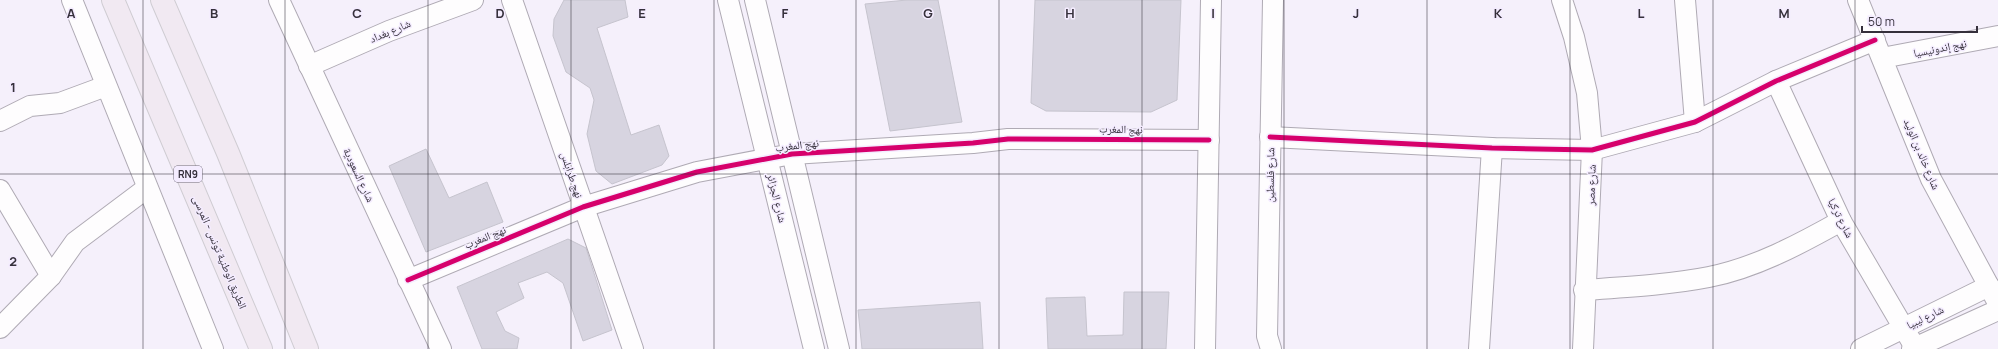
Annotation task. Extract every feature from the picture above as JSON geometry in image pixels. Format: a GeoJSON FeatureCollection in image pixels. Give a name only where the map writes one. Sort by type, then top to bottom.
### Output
{"type":"FeatureCollection","features":[{"type":"Feature","properties":{"kind":"highway","name":"الطريق الوطنية تونس - المرسى"},"geometry":{"type":"LineString","coordinates":[[113,0],[261,349]]}},
{"type":"Feature","properties":{"kind":"highway"},"geometry":{"type":"LineString","coordinates":[[162,0],[228,152],[307,349]]}},
{"type":"Feature","properties":{"kind":"street"},"geometry":{"type":"LineString","coordinates":[[72,0],[212,349]]}},
{"type":"Feature","properties":{"kind":"street","name":"شارع السعودية"},"geometry":{"type":"LineString","coordinates":[[279,0],[441,349]]}},
{"type":"Feature","properties":{"kind":"street","name":"شارع بغداد"},"geometry":{"type":"LineString","coordinates":[[309,66],[389,30],[473,0]]}},
{"type":"Feature","properties":{"kind":"street","name":"نهج طرابلس"},"geometry":{"type":"LineString","coordinates":[[512,0],[633,349]]}},
{"type":"Feature","properties":{"kind":"street","name":"شارع الجزائر"},"geometry":{"type":"LineString","coordinates":[[728,0],[814,349]]}},
{"type":"Feature","properties":{"kind":"street"},"geometry":{"type":"LineString","coordinates":[[756,0],[839,349]]}},
{"type":"Feature","properties":{"kind":"street"},"geometry":{"type":"LineString","coordinates":[[1205,349],[1211,0]]}},
{"type":"Feature","properties":{"kind":"street","name":"شارع فلسطين"},"geometry":{"type":"LineString","coordinates":[[1271,349],[1266,336],[1273,0]]}},
{"type":"Feature","properties":{"kind":"street","name":"شارع مصر"},"geometry":{"type":"LineString","coordinates":[[1562,0],[1574,37],[1587,93],[1592,150],[1584,290],[1583,349]]}},
{"type":"Feature","properties":{"kind":"street"},"geometry":{"type":"LineString","coordinates":[[1685,0],[1695,122]]}},
{"type":"Feature","properties":{"kind":"street","name":"شارع خالد بن الوليد"},"geometry":{"type":"LineString","coordinates":[[1858,0],[1931,179],[1994,294]]}},
{"type":"Feature","properties":{"kind":"street","name":"نهج إندونيسيا"},"geometry":{"type":"LineString","coordinates":[[1882,58],[1998,36]]}},
{"type":"Feature","properties":{"kind":"street"},"geometry":{"type":"LineString","coordinates":[[1270,137],[1492,148],[1592,150],[1695,122],[1776,81],[1875,40]]}},
{"type":"Feature","properties":{"kind":"street","name":"شارع تركيا"},"geometry":{"type":"LineString","coordinates":[[1776,81],[1841,221],[1915,348]]}},
{"type":"Feature","properties":{"kind":"street"},"geometry":{"type":"LineString","coordinates":[[0,121],[30,106],[60,103],[106,86]]}},
{"type":"Feature","properties":{"kind":"street","name":"نهج المغرب"},"geometry":{"type":"LineString","coordinates":[[408,280],[583,207],[697,172],[792,154],[973,143],[1008,139],[1209,140]]}},
{"type":"Feature","properties":{"kind":"street"},"geometry":{"type":"LineString","coordinates":[[1479,349],[1492,148]]}},
{"type":"Feature","properties":{"kind":"street"},"geometry":{"type":"LineString","coordinates":[[0,328],[51,276],[75,242],[147,188]]}},
{"type":"Feature","properties":{"kind":"street"},"geometry":{"type":"LineString","coordinates":[[0,190],[51,276]]}},
{"type":"Feature","properties":{"kind":"street"},"geometry":{"type":"LineString","coordinates":[[1584,290],[1650,286],[1710,276],[1761,260],[1804,242],[1841,221]]}},
{"type":"Feature","properties":{"kind":"street","name":"شارع ليبيا"},"geometry":{"type":"LineString","coordinates":[[1861,349],[1904,327],[1994,294]]}},
{"type":"Feature","properties":{"kind":"street"},"geometry":{"type":"LineString","coordinates":[[1915,348],[1998,310]]}},
{"type":"Feature","properties":{"kind":"building"},"geometry":{"type":"Polygon","coordinates":[[[564,0],[625,0],[628,17],[597,28],[631,135],[659,125],[669,156],[662,165],[612,184],[596,171],[587,134],[594,100],[590,88],[566,72],[553,36],[554,19],[564,0]]]}},
{"type":"Feature","properties":{"kind":"building"},"geometry":{"type":"Polygon","coordinates":[[[907,0],[938,0],[962,122],[890,131],[865,4],[907,0]]]}},
{"type":"Feature","properties":{"kind":"building"},"geometry":{"type":"Polygon","coordinates":[[[1035,0],[1181,0],[1177,100],[1151,112],[1046,111],[1031,103],[1035,0]]]}},
{"type":"Feature","properties":{"kind":"building"},"geometry":{"type":"Polygon","coordinates":[[[426,149],[449,198],[487,182],[503,222],[426,252],[389,166],[426,149]]]}},
{"type":"Feature","properties":{"kind":"building"},"geometry":{"type":"Polygon","coordinates":[[[568,239],[586,248],[612,330],[583,341],[563,283],[547,272],[518,283],[524,298],[496,312],[505,331],[519,338],[517,349],[482,349],[457,287],[568,239]]]}},
{"type":"Feature","properties":{"kind":"building"},"geometry":{"type":"Polygon","coordinates":[[[1124,292],[1169,292],[1166,349],[1048,349],[1046,298],[1085,297],[1087,336],[1123,335],[1124,292]]]}},
{"type":"Feature","properties":{"kind":"building"},"geometry":{"type":"Polygon","coordinates":[[[980,302],[983,349],[862,349],[858,310],[980,302]]]}},
{"type":"Feature","properties":{"kind":"cycle path"},"geometry":{"type":"LineString","coordinates":[[1270,137],[1492,148],[1592,150],[1695,122],[1776,81],[1875,40]]}},
{"type":"Feature","properties":{"kind":"cycle path"},"geometry":{"type":"LineString","coordinates":[[408,280],[583,207],[697,172],[792,154],[973,143],[1008,139],[1209,140]]}}]}
